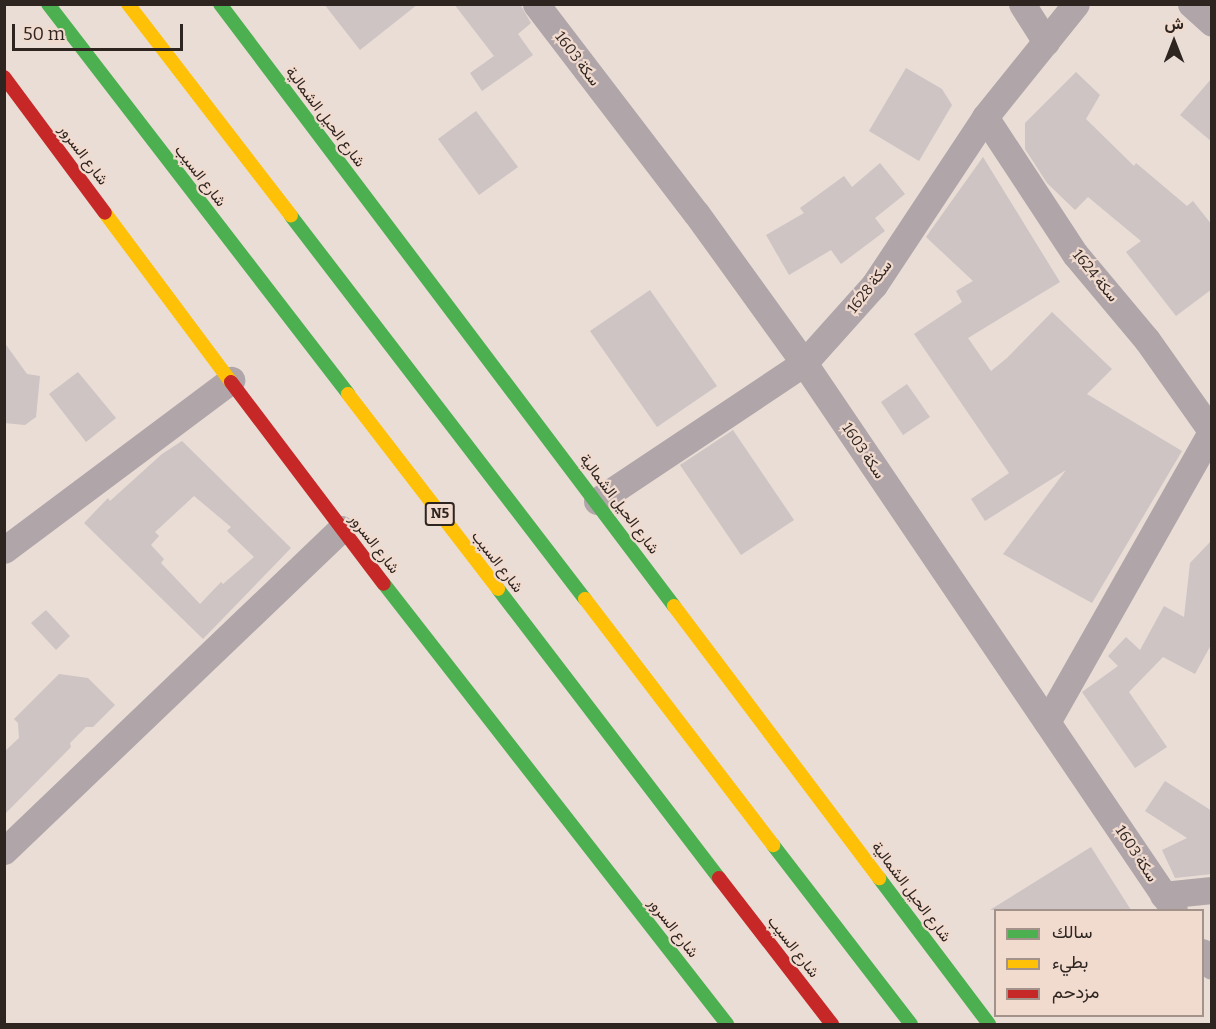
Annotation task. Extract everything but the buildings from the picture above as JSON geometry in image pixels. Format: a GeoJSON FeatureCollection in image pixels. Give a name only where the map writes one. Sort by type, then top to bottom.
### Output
{"type":"FeatureCollection","features":[{"type":"Feature","properties":{"kind":"main road","name":"شارع السيب"},"geometry":{"type":"LineString","coordinates":[[48,4],[832,1024]]}},
{"type":"Feature","properties":{"kind":"main road"},"geometry":{"type":"LineString","coordinates":[[128,4],[911,1024]]}},
{"type":"Feature","properties":{"kind":"main road","name":"شارع الحيل الشمالية"},"geometry":{"type":"LineString","coordinates":[[219,4],[597,501],[989,1024]]}},
{"type":"Feature","properties":{"kind":"main road","name":"شارع السرور"},"geometry":{"type":"LineString","coordinates":[[4,77],[341,529],[727,1024]]}},
{"type":"Feature","properties":{"kind":"street","name":"سكة 1603"},"geometry":{"type":"LineString","coordinates":[[536,4],[696,213],[804,363],[1169,903]]}},
{"type":"Feature","properties":{"kind":"street"},"geometry":{"type":"LineString","coordinates":[[1022,4],[1046,42]]}},
{"type":"Feature","properties":{"kind":"street","name":"سكة 1628"},"geometry":{"type":"LineString","coordinates":[[597,501],[804,363],[874,285],[985,117],[1076,4]]}},
{"type":"Feature","properties":{"kind":"street"},"geometry":{"type":"LineString","coordinates":[[1191,4],[1212,23]]}},
{"type":"Feature","properties":{"kind":"street","name":"سكة 1624"},"geometry":{"type":"LineString","coordinates":[[985,117],[1075,254],[1147,340],[1211,432],[1047,722]]}},
{"type":"Feature","properties":{"kind":"street"},"geometry":{"type":"LineString","coordinates":[[4,550],[231,380]]}},
{"type":"Feature","properties":{"kind":"street"},"geometry":{"type":"LineString","coordinates":[[4,851],[341,529]]}},
{"type":"Feature","properties":{"kind":"street"},"geometry":{"type":"LineString","coordinates":[[1169,903],[1212,890]]}},
{"type":"Feature","properties":{"kind":"traffic: fast"},"geometry":{"type":"LineString","coordinates":[[48,4],[348,394]]}},
{"type":"Feature","properties":{"kind":"traffic: fast"},"geometry":{"type":"LineString","coordinates":[[220,4],[674,606]]}},
{"type":"Feature","properties":{"kind":"traffic: fast"},"geometry":{"type":"LineString","coordinates":[[291,216],[585,599]]}},
{"type":"Feature","properties":{"kind":"traffic: fast"},"geometry":{"type":"LineString","coordinates":[[384,584],[727,1024]]}},
{"type":"Feature","properties":{"kind":"traffic: fast"},"geometry":{"type":"LineString","coordinates":[[498,589],[719,878]]}},
{"type":"Feature","properties":{"kind":"traffic: fast"},"geometry":{"type":"LineString","coordinates":[[773,845],[911,1024]]}},
{"type":"Feature","properties":{"kind":"traffic: fast"},"geometry":{"type":"LineString","coordinates":[[879,878],[989,1024]]}},
{"type":"Feature","properties":{"kind":"traffic: slow"},"geometry":{"type":"LineString","coordinates":[[128,4],[291,216]]}},
{"type":"Feature","properties":{"kind":"traffic: slow"},"geometry":{"type":"LineString","coordinates":[[105,213],[231,382]]}},
{"type":"Feature","properties":{"kind":"traffic: slow"},"geometry":{"type":"LineString","coordinates":[[348,394],[498,589]]}},
{"type":"Feature","properties":{"kind":"traffic: slow"},"geometry":{"type":"LineString","coordinates":[[585,599],[773,845]]}},
{"type":"Feature","properties":{"kind":"traffic: slow"},"geometry":{"type":"LineString","coordinates":[[674,606],[879,878]]}},
{"type":"Feature","properties":{"kind":"traffic: jam"},"geometry":{"type":"LineString","coordinates":[[4,77],[105,213]]}},
{"type":"Feature","properties":{"kind":"traffic: jam"},"geometry":{"type":"LineString","coordinates":[[231,382],[384,584]]}},
{"type":"Feature","properties":{"kind":"traffic: jam"},"geometry":{"type":"LineString","coordinates":[[719,878],[832,1024]]}}]}
